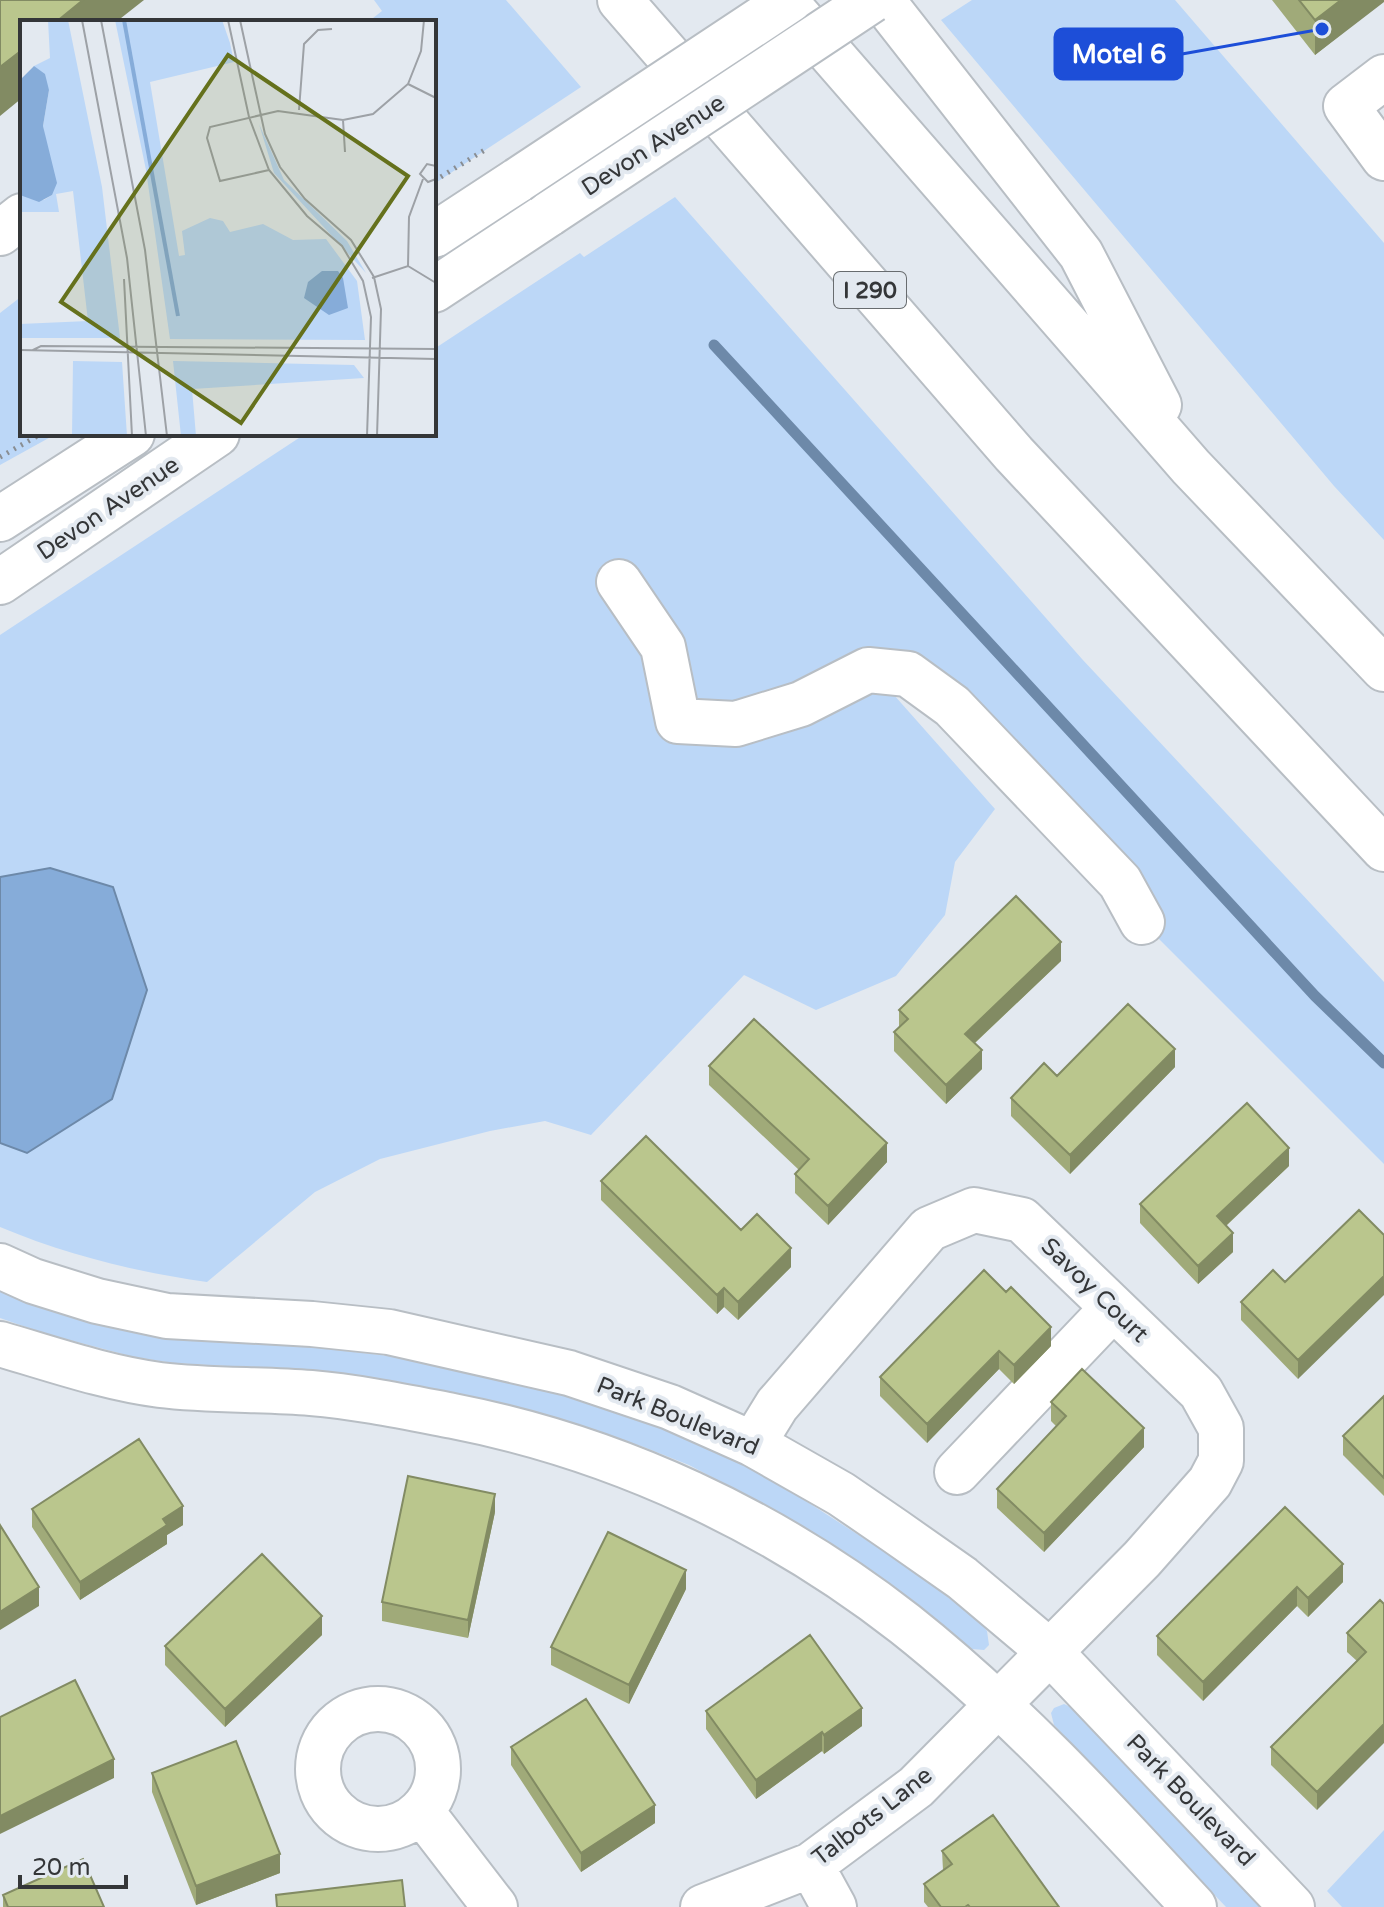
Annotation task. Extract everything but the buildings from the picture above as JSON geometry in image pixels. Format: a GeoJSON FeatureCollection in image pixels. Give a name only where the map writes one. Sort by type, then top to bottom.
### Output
{"type":"FeatureCollection","features":[{"type":"Feature","properties":{"kind":"main road","name":"I 290"},"geometry":{"type":"LineString","coordinates":[[620,0],[1014,454],[1384,849]]}},
{"type":"Feature","properties":{"kind":"main road","name":"Devon Avenue"},"geometry":{"type":"LineString","coordinates":[[436,234],[787,0]]}},
{"type":"Feature","properties":{"kind":"main road"},"geometry":{"type":"LineString","coordinates":[[787,0],[1191,467],[1384,669]]}},
{"type":"Feature","properties":{"kind":"main road","name":"Devon Avenue"},"geometry":{"type":"LineString","coordinates":[[436,289],[872,0]]}},
{"type":"Feature","properties":{"kind":"main road"},"geometry":{"type":"LineString","coordinates":[[882,0],[1081,254],[1191,467]]}},
{"type":"Feature","properties":{"kind":"main road"},"geometry":{"type":"LineString","coordinates":[[1384,77],[1346,106],[1384,158]]}},
{"type":"Feature","properties":{"kind":"main road"},"geometry":{"type":"LineString","coordinates":[[0,233],[20,218]]}},
{"type":"Feature","properties":{"kind":"main road","name":"Devon Avenue"},"geometry":{"type":"LineString","coordinates":[[0,519],[129,436]]}},
{"type":"Feature","properties":{"kind":"main road","name":"Devon Avenue"},"geometry":{"type":"LineString","coordinates":[[0,582],[214,436]]}},
{"type":"Feature","properties":{"kind":"main road"},"geometry":{"type":"LineString","coordinates":[[619,582],[663,647],[678,721],[736,724],[801,704],[868,670],[908,674],[952,706],[1120,882],[1142,922]]}},
{"type":"Feature","properties":{"kind":"main road","name":"Savoy Court"},"geometry":{"type":"LineString","coordinates":[[753,1444],[777,1405],[929,1229],[974,1210],[1022,1220],[1201,1392],[1221,1428],[1221,1461],[1210,1482],[1142,1559],[1050,1652]]}},
{"type":"Feature","properties":{"kind":"main road","name":"Park Boulevard"},"geometry":{"type":"LineString","coordinates":[[0,1266],[33,1281],[97,1301],[167,1316],[312,1324],[389,1332],[523,1362],[569,1373],[670,1407],[753,1444],[841,1494],[951,1570],[1050,1652],[1292,1907]]}},
{"type":"Feature","properties":{"kind":"main road"},"geometry":{"type":"LineString","coordinates":[[957,1472],[1113,1308]]}},
{"type":"Feature","properties":{"kind":"main road"},"geometry":{"type":"LineString","coordinates":[[0,1344],[71,1365],[158,1385],[314,1393],[457,1417],[554,1440],[709,1501],[800,1551],[904,1623],[997,1704],[1116,1823],[1194,1907]]}},
{"type":"Feature","properties":{"kind":"main road","name":"Talbots Lane"},"geometry":{"type":"LineString","coordinates":[[703,1907],[811,1865],[916,1787],[1050,1652]]}},
{"type":"Feature","properties":{"kind":"main road"},"geometry":{"type":"LineString","coordinates":[[421,1811],[495,1907]]}},
{"type":"Feature","properties":{"kind":"main road"},"geometry":{"type":"LineString","coordinates":[[811,1865],[834,1907]]}},
{"type":"Feature","properties":{"kind":"path"},"geometry":{"type":"LineString","coordinates":[[436,180],[489,148]]}},
{"type":"Feature","properties":{"kind":"path"},"geometry":{"type":"LineString","coordinates":[[0,457],[37,436]]}},
{"type":"Feature","properties":{"kind":"shaded area"},"geometry":{"type":"Polygon","coordinates":[[[374,0],[506,0],[581,87],[436,183],[436,20],[371,20],[382,11],[374,0]]]}},
{"type":"Feature","properties":{"kind":"shaded area"},"geometry":{"type":"Polygon","coordinates":[[[972,0],[1175,0],[1384,243],[1384,540],[1334,486],[941,20],[972,0]]]}},
{"type":"Feature","properties":{"kind":"shaded area"},"geometry":{"type":"Polygon","coordinates":[[[675,197],[1082,659],[1384,982],[1384,1164],[1142,922],[927,667],[894,695],[995,809],[955,862],[945,915],[896,976],[816,1010],[744,975],[591,1135],[545,1121],[490,1131],[380,1159],[315,1192],[207,1282],[102,1261],[0,1227],[0,635],[302,436],[436,436],[436,348],[580,253],[584,257],[675,197]]]}},
{"type":"Feature","properties":{"kind":"shaded area"},"geometry":{"type":"Polygon","coordinates":[[[20,298],[20,436],[52,436],[0,465],[0,313],[20,298]]]}},
{"type":"Feature","properties":{"kind":"shaded area"},"geometry":{"type":"Polygon","coordinates":[[[50,868],[113,887],[147,990],[112,1099],[27,1153],[0,1143],[0,877],[50,868]]]}},
{"type":"Feature","properties":{"kind":"shaded area"},"geometry":{"type":"Polygon","coordinates":[[[0,1290],[93,1322],[133,1331],[207,1341],[291,1345],[408,1358],[526,1384],[634,1417],[716,1448],[767,1476],[913,1570],[981,1623],[987,1631],[989,1645],[984,1650],[972,1649],[909,1600],[815,1536],[689,1465],[641,1446],[492,1402],[420,1386],[294,1370],[173,1363],[134,1357],[0,1318],[0,1290]]]}},
{"type":"Feature","properties":{"kind":"shaded area"},"geometry":{"type":"Polygon","coordinates":[[[1064,1704],[1073,1708],[1260,1907],[1226,1907],[1054,1725],[1051,1713],[1054,1708],[1064,1704]]]}},
{"type":"Feature","properties":{"kind":"shaded area"},"geometry":{"type":"Polygon","coordinates":[[[1384,1830],[1384,1907],[1342,1907],[1327,1891],[1384,1830]]]}},
{"type":"Feature","properties":{"kind":"waterway"},"geometry":{"type":"LineString","coordinates":[[714,345],[1315,996],[1384,1063]]}},
{"type":"Feature","properties":{"kind":"place","name":"Motel 6"},"geometry":{"type":"Point","coordinates":[1322,29]}}]}
